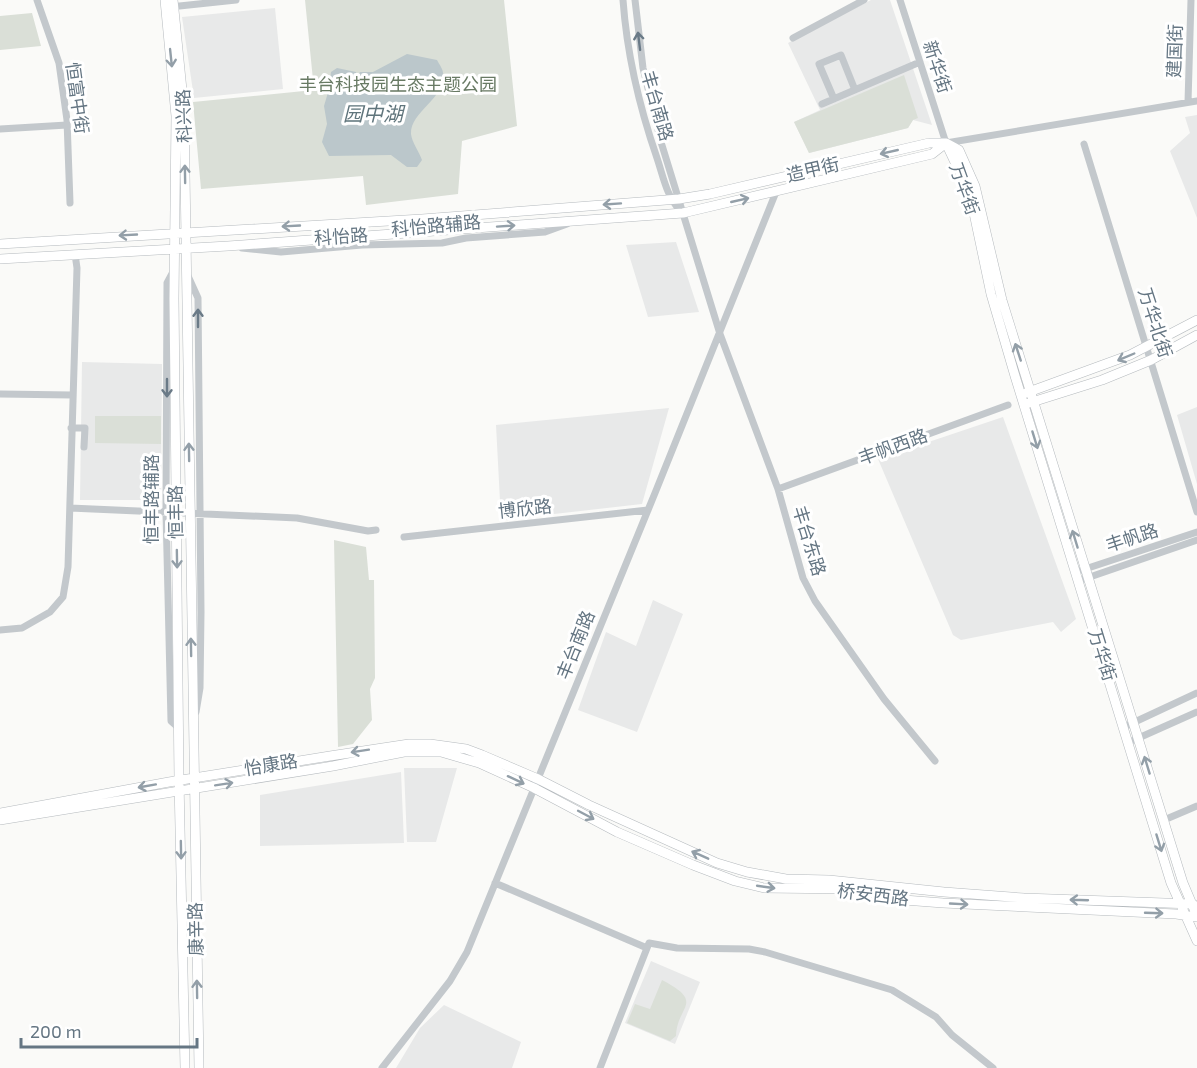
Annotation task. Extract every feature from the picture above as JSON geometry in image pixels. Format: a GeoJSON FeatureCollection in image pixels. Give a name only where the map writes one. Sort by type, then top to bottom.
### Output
{"type":"FeatureCollection","features":[{"type":"Feature","properties":{"kind":"main road","name":"科兴路"},"geometry":{"type":"LineString","coordinates":[[169,4],[184,101],[186,233]]}},
{"type":"Feature","properties":{"kind":"main road","name":"科兴路"},"geometry":{"type":"LineString","coordinates":[[169,4],[176,116],[176,233]]}},
{"type":"Feature","properties":{"kind":"main road","name":"造甲街"},"geometry":{"type":"LineString","coordinates":[[675,199],[710,194],[929,143],[946,143]]}},
{"type":"Feature","properties":{"kind":"main road","name":"造甲街"},"geometry":{"type":"LineString","coordinates":[[683,213],[932,154],[946,143]]}},
{"type":"Feature","properties":{"kind":"main road","name":"万华街"},"geometry":{"type":"LineString","coordinates":[[946,143],[959,150],[975,186],[997,282],[1034,401],[1124,727],[1171,883],[1197,941]]}},
{"type":"Feature","properties":{"kind":"main road","name":"万华街"},"geometry":{"type":"LineString","coordinates":[[946,143],[970,194],[991,294],[1024,405],[1134,722],[1164,820],[1195,902],[1197,916]]}},
{"type":"Feature","properties":{"kind":"main road","name":"科怡路"},"geometry":{"type":"LineString","coordinates":[[0,243],[422,219],[675,199]]}},
{"type":"Feature","properties":{"kind":"main road","name":"科怡路"},"geometry":{"type":"LineString","coordinates":[[0,259],[228,246],[683,213]]}},
{"type":"Feature","properties":{"kind":"main road","name":"恒丰路"},"geometry":{"type":"LineString","coordinates":[[176,233],[171,512],[180,791]]}},
{"type":"Feature","properties":{"kind":"main road","name":"恒丰路"},"geometry":{"type":"LineString","coordinates":[[186,233],[194,789]]}},
{"type":"Feature","properties":{"kind":"main road"},"geometry":{"type":"LineString","coordinates":[[1021,394],[1102,367],[1147,347],[1197,320]]}},
{"type":"Feature","properties":{"kind":"main road"},"geometry":{"type":"LineString","coordinates":[[1024,405],[1102,380],[1151,360],[1197,335]]}},
{"type":"Feature","properties":{"kind":"main road","name":"怡康路"},"geometry":{"type":"LineString","coordinates":[[0,813],[179,780],[393,746],[430,744],[466,749],[536,783]]}},
{"type":"Feature","properties":{"kind":"main road","name":"怡康路"},"geometry":{"type":"LineString","coordinates":[[0,820],[333,766],[404,752],[441,752],[461,756],[536,783]]}},
{"type":"Feature","properties":{"kind":"main road","name":"桥安西路"},"geometry":{"type":"LineString","coordinates":[[536,783],[717,863],[770,877],[829,880],[1024,898],[1195,902]]}},
{"type":"Feature","properties":{"kind":"main road","name":"桥安西路"},"geometry":{"type":"LineString","coordinates":[[536,783],[617,832],[693,865],[735,881],[764,888],[851,889],[884,894],[904,900],[1197,916]]}},
{"type":"Feature","properties":{"kind":"main road","name":"康辛路"},"geometry":{"type":"LineString","coordinates":[[194,789],[199,1068]]}},
{"type":"Feature","properties":{"kind":"main road","name":"康辛路"},"geometry":{"type":"LineString","coordinates":[[180,791],[185,1068]]}},
{"type":"Feature","properties":{"kind":"street","name":"恒富中街"},"geometry":{"type":"LineString","coordinates":[[37,0],[59,63],[67,125],[70,203]]}},
{"type":"Feature","properties":{"kind":"street"},"geometry":{"type":"LineString","coordinates":[[169,4],[236,0]]}},
{"type":"Feature","properties":{"kind":"street","name":"丰台南路"},"geometry":{"type":"LineString","coordinates":[[382,1068],[457,971],[720,334],[683,213],[675,199],[646,126],[631,69],[623,0]]}},
{"type":"Feature","properties":{"kind":"street","name":"丰台南路"},"geometry":{"type":"LineString","coordinates":[[635,0],[643,68],[675,199]]}},
{"type":"Feature","properties":{"kind":"street"},"geometry":{"type":"LineString","coordinates":[[793,38],[864,0]]}},
{"type":"Feature","properties":{"kind":"street","name":"新华街"},"geometry":{"type":"LineString","coordinates":[[900,0],[946,143]]}},
{"type":"Feature","properties":{"kind":"street","name":"建国街"},"geometry":{"type":"LineString","coordinates":[[1188,102],[1191,0]]}},
{"type":"Feature","properties":{"kind":"street"},"geometry":{"type":"LineString","coordinates":[[834,99],[819,64],[841,55],[855,90]]}},
{"type":"Feature","properties":{"kind":"street"},"geometry":{"type":"LineString","coordinates":[[822,104],[921,62]]}},
{"type":"Feature","properties":{"kind":"street","name":"造甲街"},"geometry":{"type":"LineString","coordinates":[[946,143],[1197,101]]}},
{"type":"Feature","properties":{"kind":"street"},"geometry":{"type":"LineString","coordinates":[[0,129],[67,125]]}},
{"type":"Feature","properties":{"kind":"street","name":"万华北街"},"geometry":{"type":"LineString","coordinates":[[1084,144],[1197,512]]}},
{"type":"Feature","properties":{"kind":"street","name":"造甲街"},"geometry":{"type":"LineString","coordinates":[[720,334],[777,192]]}},
{"type":"Feature","properties":{"kind":"street"},"geometry":{"type":"LineString","coordinates":[[0,630],[22,628],[50,612],[63,597],[68,567],[77,268],[75,254]]}},
{"type":"Feature","properties":{"kind":"street"},"geometry":{"type":"LineString","coordinates":[[187,273],[198,298],[200,688],[193,733]]}},
{"type":"Feature","properties":{"kind":"street","name":"丰台东路"},"geometry":{"type":"LineString","coordinates":[[720,334],[778,489],[808,590],[884,699],[935,761]]}},
{"type":"Feature","properties":{"kind":"street"},"geometry":{"type":"LineString","coordinates":[[0,394],[72,395]]}},
{"type":"Feature","properties":{"kind":"street","name":"丰帆西路"},"geometry":{"type":"LineString","coordinates":[[778,489],[1008,405]]}},
{"type":"Feature","properties":{"kind":"street"},"geometry":{"type":"LineString","coordinates":[[71,428],[85,428],[84,447]]}},
{"type":"Feature","properties":{"kind":"street"},"geometry":{"type":"LineString","coordinates":[[70,508],[297,518],[368,531],[376,530]]}},
{"type":"Feature","properties":{"kind":"street","name":"博欣路"},"geometry":{"type":"LineString","coordinates":[[404,537],[648,510]]}},
{"type":"Feature","properties":{"kind":"street","name":"丰帆路"},"geometry":{"type":"LineString","coordinates":[[1082,575],[1197,532]]}},
{"type":"Feature","properties":{"kind":"street","name":"丰帆路"},"geometry":{"type":"LineString","coordinates":[[1082,575],[1197,540]]}},
{"type":"Feature","properties":{"kind":"street"},"geometry":{"type":"LineString","coordinates":[[1124,727],[1197,693]]}},
{"type":"Feature","properties":{"kind":"street"},"geometry":{"type":"LineString","coordinates":[[1129,742],[1197,712]]}},
{"type":"Feature","properties":{"kind":"street"},"geometry":{"type":"LineString","coordinates":[[1164,820],[1197,806]]}},
{"type":"Feature","properties":{"kind":"street"},"geometry":{"type":"LineString","coordinates":[[495,883],[648,945],[677,948],[749,949],[892,990],[936,1017],[952,1035],[993,1068]]}},
{"type":"Feature","properties":{"kind":"street"},"geometry":{"type":"LineString","coordinates":[[600,1068],[648,945]]}},
{"type":"Feature","properties":{"kind":"shaded area"},"geometry":{"type":"Polygon","coordinates":[[[871,0],[890,0],[932,125],[913,120],[908,128],[809,153],[794,122],[820,110],[788,43],[871,0]]]}},
{"type":"Feature","properties":{"kind":"shaded area"},"geometry":{"type":"Polygon","coordinates":[[[275,8],[283,89],[194,98],[182,17],[275,8]]]}},
{"type":"Feature","properties":{"kind":"shaded area"},"geometry":{"type":"Polygon","coordinates":[[[1197,115],[1197,218],[1170,151],[1190,133],[1185,117],[1197,115]]]}},
{"type":"Feature","properties":{"kind":"shaded area"},"geometry":{"type":"Polygon","coordinates":[[[676,242],[699,312],[648,317],[626,245],[676,242]]]}},
{"type":"Feature","properties":{"kind":"shaded area"},"geometry":{"type":"Polygon","coordinates":[[[82,362],[162,364],[161,500],[80,500],[82,362]]]}},
{"type":"Feature","properties":{"kind":"shaded area"},"geometry":{"type":"Polygon","coordinates":[[[1197,407],[1197,484],[1177,415],[1197,407]]]}},
{"type":"Feature","properties":{"kind":"shaded area"},"geometry":{"type":"Polygon","coordinates":[[[669,408],[642,504],[501,520],[496,425],[669,408]]]}},
{"type":"Feature","properties":{"kind":"shaded area"},"geometry":{"type":"Polygon","coordinates":[[[1003,417],[1076,619],[1061,632],[1053,622],[961,640],[953,635],[878,459],[1003,417]]]}},
{"type":"Feature","properties":{"kind":"shaded area"},"geometry":{"type":"Polygon","coordinates":[[[653,600],[683,614],[637,732],[578,710],[606,632],[636,646],[653,600]]]}},
{"type":"Feature","properties":{"kind":"shaded area"},"geometry":{"type":"Polygon","coordinates":[[[404,768],[457,768],[436,842],[407,842],[404,768]]]}},
{"type":"Feature","properties":{"kind":"shaded area"},"geometry":{"type":"Polygon","coordinates":[[[401,772],[404,843],[260,846],[260,795],[401,772]]]}},
{"type":"Feature","properties":{"kind":"shaded area"},"geometry":{"type":"Polygon","coordinates":[[[651,961],[700,982],[675,1044],[625,1023],[651,961]]]}},
{"type":"Feature","properties":{"kind":"shaded area"},"geometry":{"type":"Polygon","coordinates":[[[444,1005],[521,1042],[512,1068],[396,1068],[420,1028],[444,1005]]]}},
{"type":"Feature","properties":{"kind":"green space","name":"丰台科技园生态主题公园"},"geometry":{"type":"Polygon","coordinates":[[[305,0],[504,0],[517,126],[462,141],[458,194],[366,205],[363,176],[201,189],[193,102],[314,90],[305,0]]]}},
{"type":"Feature","properties":{"kind":"green space"},"geometry":{"type":"Polygon","coordinates":[[[32,13],[41,46],[0,50],[0,16],[32,13]]]}},
{"type":"Feature","properties":{"kind":"green space"},"geometry":{"type":"Polygon","coordinates":[[[904,75],[918,118],[913,120],[908,128],[809,153],[794,122],[904,75]]]}},
{"type":"Feature","properties":{"kind":"green space"},"geometry":{"type":"Polygon","coordinates":[[[95,416],[161,416],[161,444],[95,443],[95,416]]]}},
{"type":"Feature","properties":{"kind":"green space"},"geometry":{"type":"Polygon","coordinates":[[[334,540],[366,547],[369,580],[374,580],[375,678],[370,689],[372,720],[353,744],[338,747],[334,540]]]}},
{"type":"Feature","properties":{"kind":"green space"},"geometry":{"type":"Polygon","coordinates":[[[662,980],[683,994],[686,1000],[676,1036],[670,1041],[627,1023],[635,1004],[650,1009],[662,980]]]}},
{"type":"Feature","properties":{"kind":"water","name":"园中湖"},"geometry":{"type":"Polygon","coordinates":[[[407,54],[437,60],[443,73],[440,90],[412,126],[411,134],[422,160],[417,167],[407,167],[391,155],[329,156],[322,142],[327,124],[324,106],[331,72],[337,68],[356,72],[357,76],[360,72],[373,72],[407,54]]]}}]}
